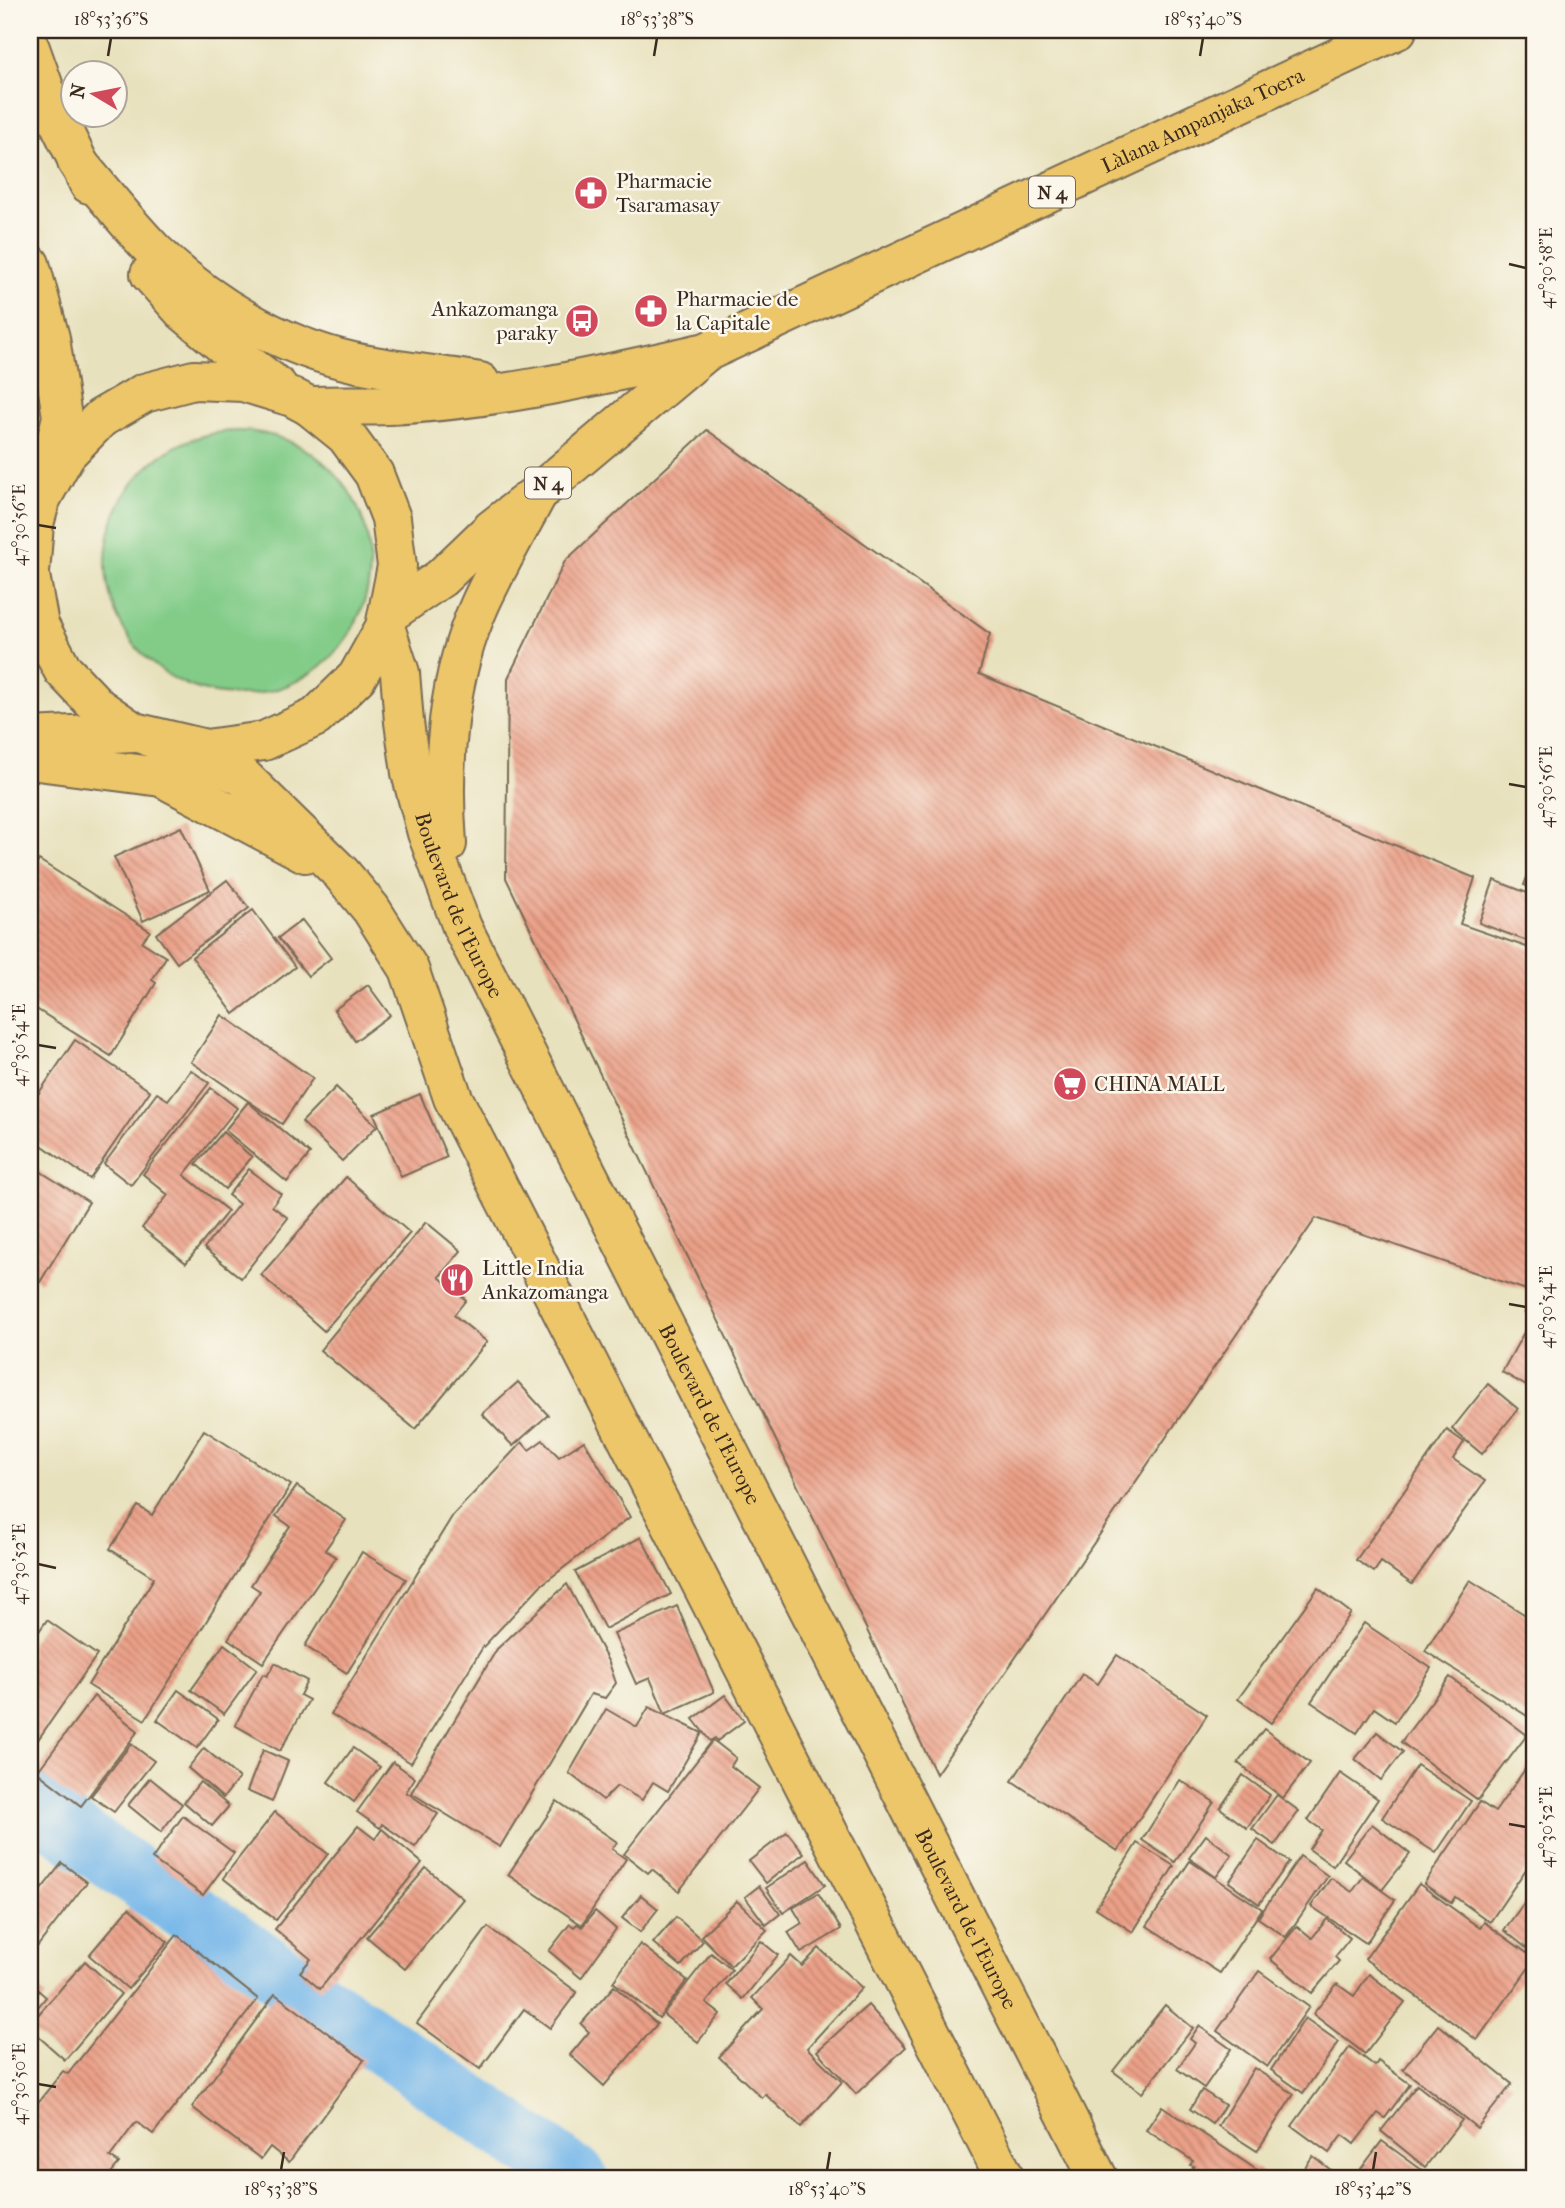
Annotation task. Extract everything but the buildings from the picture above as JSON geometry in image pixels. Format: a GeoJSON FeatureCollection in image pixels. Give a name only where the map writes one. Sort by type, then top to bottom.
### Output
{"type":"FeatureCollection","features":[{"type":"Feature","properties":{"kind":"main road","name":"Làlana Ampanjaka Toera"},"geometry":{"type":"LineString","coordinates":[[706,352],[1397,30]]}},
{"type":"Feature","properties":{"kind":"main road"},"geometry":{"type":"LineString","coordinates":[[30,48],[50,104],[107,217],[144,266],[183,310],[228,349],[346,436],[374,474],[391,518],[397,566],[387,620],[358,677],[316,717],[306,722],[264,741],[206,749],[142,735],[30,737]]}},
{"type":"Feature","properties":{"kind":"main road"},"geometry":{"type":"LineString","coordinates":[[77,162],[154,250],[195,286],[241,319],[295,343],[352,362],[523,388]]}},
{"type":"Feature","properties":{"kind":"main road"},"geometry":{"type":"LineString","coordinates":[[30,264],[50,338],[62,417],[35,517],[30,574],[39,625],[63,670],[98,707],[142,735],[242,776],[341,873],[371,909],[409,969],[453,1098],[1004,2178]]}},
{"type":"Feature","properties":{"kind":"main road","name":"N 4"},"geometry":{"type":"LineString","coordinates":[[300,401],[390,405],[455,399],[596,376],[706,352]]}},
{"type":"Feature","properties":{"kind":"main road","name":"N 4"},"geometry":{"type":"LineString","coordinates":[[387,620],[441,578],[492,529],[706,352]]}},
{"type":"Feature","properties":{"kind":"main road"},"geometry":{"type":"LineString","coordinates":[[35,517],[65,454],[100,418],[144,393],[194,380],[243,382],[300,401]]}},
{"type":"Feature","properties":{"kind":"main road"},"geometry":{"type":"LineString","coordinates":[[452,902],[444,804],[449,728],[459,663],[480,604],[538,493]]}},
{"type":"Feature","properties":{"kind":"main road","name":"Boulevard de l'Europe"},"geometry":{"type":"LineString","coordinates":[[387,620],[400,673],[411,773],[427,833],[452,902],[1098,2178]]}},
{"type":"Feature","properties":{"kind":"main road"},"geometry":{"type":"LineString","coordinates":[[30,760],[161,777],[341,873]]}},
{"type":"Feature","properties":{"kind":"green space"},"geometry":{"type":"Polygon","coordinates":[[[238,431],[264,434],[288,441],[322,461],[340,479],[360,513],[367,537],[370,563],[367,589],[360,613],[340,647],[322,665],[288,685],[264,692],[238,695],[212,692],[188,685],[154,665],[136,647],[116,613],[109,589],[106,563],[109,537],[116,513],[136,479],[154,461],[188,441],[212,434],[238,431]]]}},
{"type":"Feature","properties":{"kind":"waterway"},"geometry":{"type":"LineString","coordinates":[[30,1803],[577,2178]]}},
{"type":"Feature","properties":{"kind":"place","name":"Pharmacie Tsaramasay"},"geometry":{"type":"Point","coordinates":[591,193]}},
{"type":"Feature","properties":{"kind":"place","name":"Pharmacie de la Capitale"},"geometry":{"type":"Point","coordinates":[651,311]}},
{"type":"Feature","properties":{"kind":"place","name":"Ankazomanga paraky"},"geometry":{"type":"Point","coordinates":[582,321]}},
{"type":"Feature","properties":{"kind":"place","name":"CHINA MALL"},"geometry":{"type":"Point","coordinates":[1070,1084]}},
{"type":"Feature","properties":{"kind":"place","name":"Little India Ankazomanga"},"geometry":{"type":"Point","coordinates":[457,1280]}}]}
